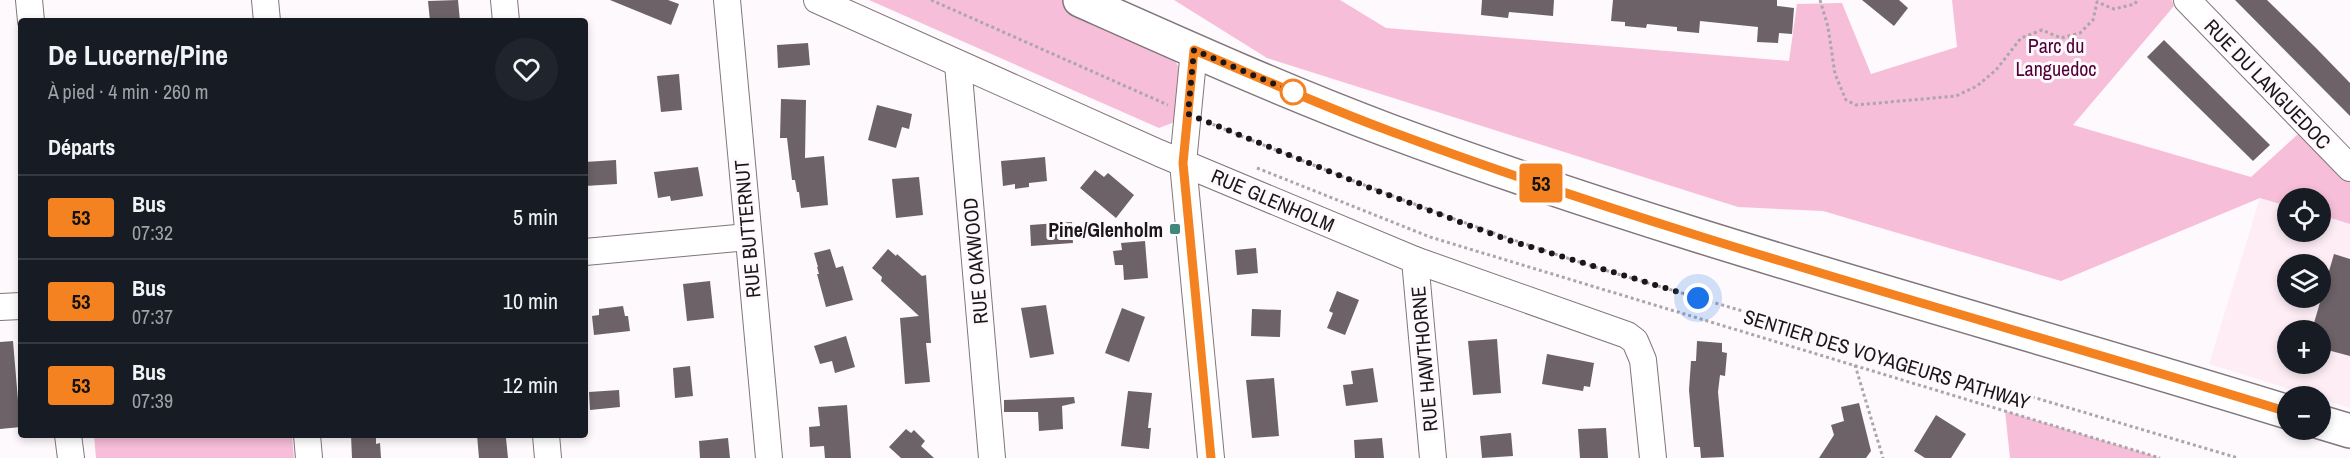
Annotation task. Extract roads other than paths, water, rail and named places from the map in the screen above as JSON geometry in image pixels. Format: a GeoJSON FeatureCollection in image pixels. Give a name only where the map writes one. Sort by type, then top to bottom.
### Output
{"type":"FeatureCollection","features":[{"type":"Feature","properties":{"kind":"main road"},"geometry":{"type":"LineString","coordinates":[[1080,0],[1384,129],[1531,180],[1707,238],[2277,409]]}},
{"type":"Feature","properties":{"kind":"main road"},"geometry":{"type":"LineString","coordinates":[[2331,425],[2350,431]]}},
{"type":"Feature","properties":{"kind":"street"},"geometry":{"type":"LineString","coordinates":[[29,0],[31,18]]}},
{"type":"Feature","properties":{"kind":"street"},"geometry":{"type":"LineString","coordinates":[[265,0],[267,18]]}},
{"type":"Feature","properties":{"kind":"street"},"geometry":{"type":"LineString","coordinates":[[504,0],[506,18]]}},
{"type":"Feature","properties":{"kind":"street","name":"RUE BUTTERNUT"},"geometry":{"type":"LineString","coordinates":[[727,0],[769,458]]}},
{"type":"Feature","properties":{"kind":"street","name":"RUE GLENHOLM"},"geometry":{"type":"LineString","coordinates":[[818,0],[1183,163],[1415,260],[1619,331],[1635,341],[1643,360],[1653,458]]}},
{"type":"Feature","properties":{"kind":"street","name":"RUE DU LANGUEDOC"},"geometry":{"type":"LineString","coordinates":[[2187,0],[2350,168]]}},
{"type":"Feature","properties":{"kind":"street"},"geometry":{"type":"LineString","coordinates":[[1194,50],[1183,163],[1211,458]]}},
{"type":"Feature","properties":{"kind":"street","name":"RUE OAKWOOD"},"geometry":{"type":"LineString","coordinates":[[958,64],[992,458]]}},
{"type":"Feature","properties":{"kind":"street"},"geometry":{"type":"LineString","coordinates":[[588,252],[748,237]]}},
{"type":"Feature","properties":{"kind":"street","name":"RUE HAWTHORNE"},"geometry":{"type":"LineString","coordinates":[[1415,260],[1433,458]]}},
{"type":"Feature","properties":{"kind":"street"},"geometry":{"type":"LineString","coordinates":[[0,307],[18,306]]}},
{"type":"Feature","properties":{"kind":"street"},"geometry":{"type":"LineString","coordinates":[[68,438],[71,458]]}},
{"type":"Feature","properties":{"kind":"street"},"geometry":{"type":"LineString","coordinates":[[307,438],[309,458]]}},
{"type":"Feature","properties":{"kind":"street"},"geometry":{"type":"LineString","coordinates":[[546,438],[548,458]]}},
{"type":"Feature","properties":{"kind":"place","name":"Pine/Glenholm"},"geometry":{"type":"Point","coordinates":[1175,229]}},
{"type":"Feature","properties":{"kind":"park label","name":"Parc du Languedoc"},"geometry":{"type":"Point","coordinates":[2056,56]}}]}
